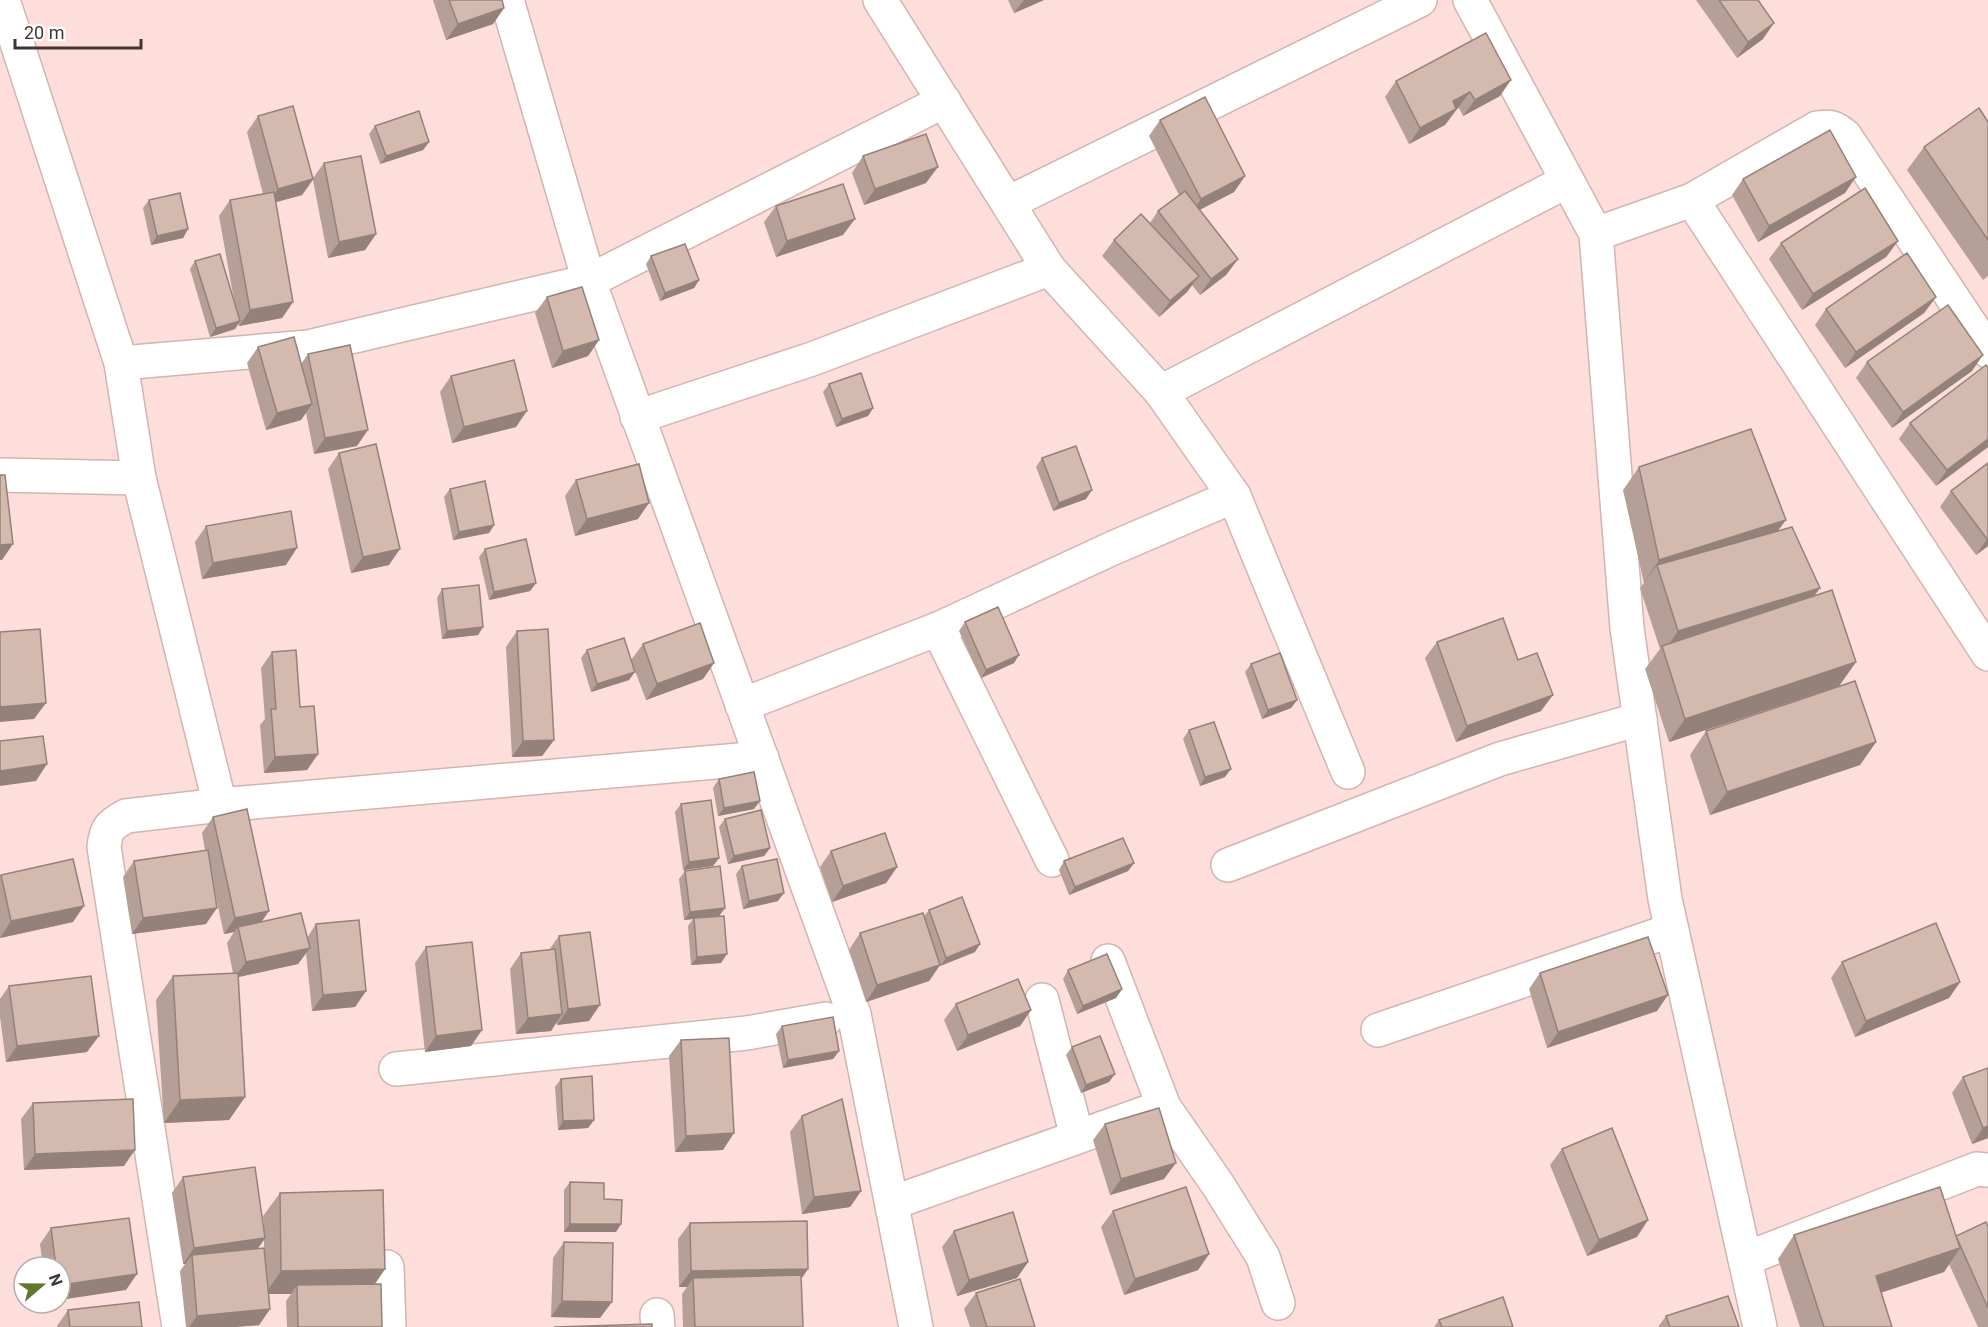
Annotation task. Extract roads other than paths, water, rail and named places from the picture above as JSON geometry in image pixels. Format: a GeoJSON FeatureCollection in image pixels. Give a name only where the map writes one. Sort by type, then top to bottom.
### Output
{"type":"FeatureCollection","features":[{"type":"Feature","properties":{"kind":"street"},"geometry":{"type":"LineString","coordinates":[[3,0],[10,52],[121,363],[139,478],[220,805]]}},
{"type":"Feature","properties":{"kind":"street"},"geometry":{"type":"LineString","coordinates":[[507,0],[589,281],[854,1014],[916,1327]]}},
{"type":"Feature","properties":{"kind":"street"},"geometry":{"type":"LineString","coordinates":[[880,0],[1049,269],[1161,392],[1234,496],[1348,772]]}},
{"type":"Feature","properties":{"kind":"street"},"geometry":{"type":"LineString","coordinates":[[1008,203],[1420,0]]}},
{"type":"Feature","properties":{"kind":"street"},"geometry":{"type":"LineString","coordinates":[[1470,0],[1596,234],[1627,628],[1665,899],[1760,1327]]}},
{"type":"Feature","properties":{"kind":"street"},"geometry":{"type":"LineString","coordinates":[[121,363],[309,347],[589,281],[944,101]]}},
{"type":"Feature","properties":{"kind":"street"},"geometry":{"type":"LineString","coordinates":[[1596,234],[1692,200],[1816,128],[1827,126],[1836,128],[1845,136],[1988,351]]}},
{"type":"Feature","properties":{"kind":"street"},"geometry":{"type":"LineString","coordinates":[[1161,392],[1567,181]]}},
{"type":"Feature","properties":{"kind":"street"},"geometry":{"type":"LineString","coordinates":[[1692,200],[1988,654]]}},
{"type":"Feature","properties":{"kind":"street"},"geometry":{"type":"LineString","coordinates":[[637,417],[812,359],[1049,269]]}},
{"type":"Feature","properties":{"kind":"street"},"geometry":{"type":"LineString","coordinates":[[0,475],[139,478]]}},
{"type":"Feature","properties":{"kind":"street"},"geometry":{"type":"LineString","coordinates":[[742,705],[938,629],[1234,496]]}},
{"type":"Feature","properties":{"kind":"street"},"geometry":{"type":"LineString","coordinates":[[938,629],[1052,860]]}},
{"type":"Feature","properties":{"kind":"street"},"geometry":{"type":"LineString","coordinates":[[1228,865],[1500,759],[1640,719]]}},
{"type":"Feature","properties":{"kind":"street"},"geometry":{"type":"LineString","coordinates":[[179,1327],[104,847],[105,833],[112,824],[126,816],[220,805],[762,758]]}},
{"type":"Feature","properties":{"kind":"street"},"geometry":{"type":"LineString","coordinates":[[1378,1030],[1672,930]]}},
{"type":"Feature","properties":{"kind":"street"},"geometry":{"type":"LineString","coordinates":[[1108,961],[1164,1107],[1218,1185],[1263,1257],[1278,1303]]}},
{"type":"Feature","properties":{"kind":"street"},"geometry":{"type":"LineString","coordinates":[[1042,1000],[1077,1137]]}},
{"type":"Feature","properties":{"kind":"street"},"geometry":{"type":"LineString","coordinates":[[396,1069],[747,1032],[854,1014]]}},
{"type":"Feature","properties":{"kind":"street"},"geometry":{"type":"LineString","coordinates":[[892,1203],[1164,1107]]}},
{"type":"Feature","properties":{"kind":"street"},"geometry":{"type":"LineString","coordinates":[[1745,1259],[1977,1169],[1988,1170]]}},
{"type":"Feature","properties":{"kind":"street"},"geometry":{"type":"LineString","coordinates":[[387,1267],[389,1327]]}}]}
